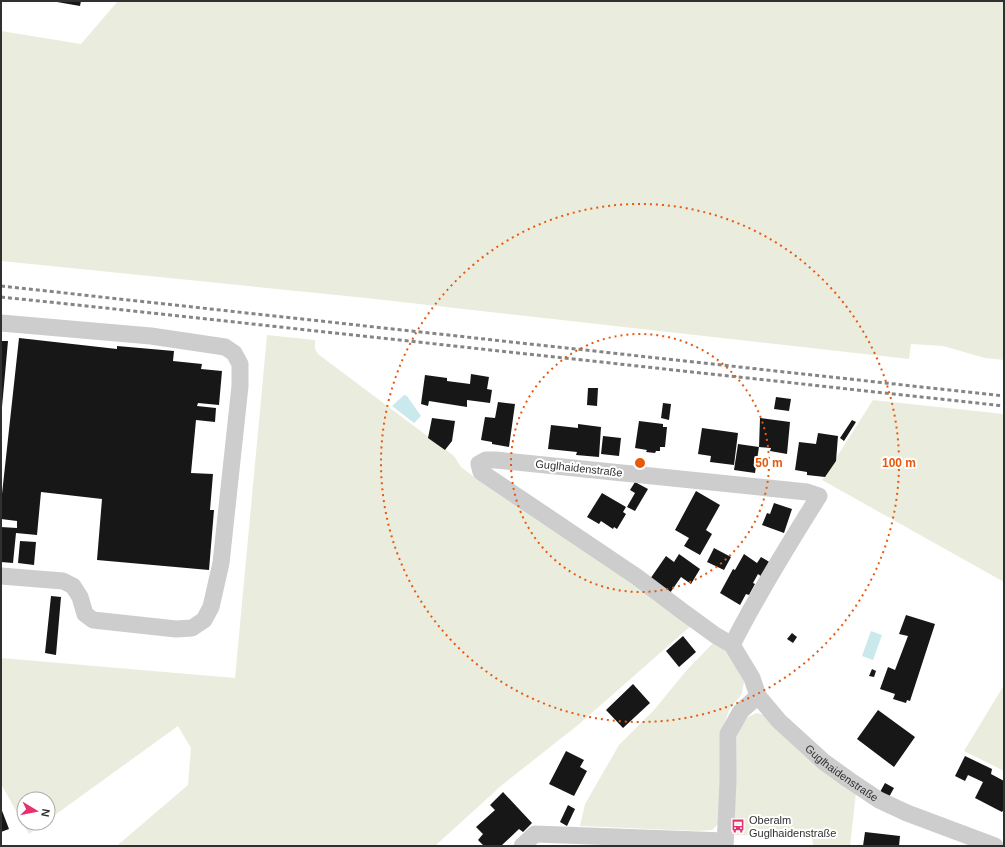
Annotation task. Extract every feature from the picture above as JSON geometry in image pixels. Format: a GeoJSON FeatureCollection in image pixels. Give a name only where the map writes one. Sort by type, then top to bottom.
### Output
{"type":"FeatureCollection","features":[{"type":"Feature","properties":{"kind":"street"},"geometry":{"type":"LineString","coordinates":[[1,323],[151,336],[225,347],[234,353],[240,364],[240,386],[221,563],[211,607],[204,620],[192,628],[176,629],[93,620],[85,614],[80,597],[73,586],[63,581],[1,576]]}},
{"type":"Feature","properties":{"kind":"street","name":"Guglhaidenstraße"},"geometry":{"type":"LineString","coordinates":[[732,645],[768,579],[819,496],[807,492],[496,460],[486,460],[479,464],[481,472],[637,577],[715,635],[732,645],[752,678],[758,696],[779,721],[824,762],[880,800],[907,813],[995,846]]}},
{"type":"Feature","properties":{"kind":"street"},"geometry":{"type":"LineString","coordinates":[[522,846],[535,834],[725,843],[728,781],[728,734],[741,711],[758,696]]}},
{"type":"Feature","properties":{"kind":"shaded area"},"geometry":{"type":"Polygon","coordinates":[[[118,1],[1004,1],[1004,360],[985,358],[943,346],[911,344],[909,359],[366,298],[1,261],[1,31],[81,44],[118,1]]]}},
{"type":"Feature","properties":{"kind":"shaded area"},"geometry":{"type":"Polygon","coordinates":[[[267,335],[315,340],[315,349],[318,354],[454,456],[461,467],[481,482],[546,520],[692,625],[578,725],[502,785],[435,846],[118,846],[188,785],[191,748],[178,726],[56,814],[56,791],[16,791],[16,811],[1,784],[1,658],[235,678],[267,335]]]}},
{"type":"Feature","properties":{"kind":"shaded area"},"geometry":{"type":"Polygon","coordinates":[[[873,400],[1004,414],[1004,582],[822,480],[873,400]]]}},
{"type":"Feature","properties":{"kind":"shaded area"},"geometry":{"type":"Polygon","coordinates":[[[713,643],[730,651],[745,676],[742,694],[729,710],[724,724],[718,824],[712,830],[697,831],[580,826],[585,804],[619,745],[654,710],[686,671],[713,643]]]}},
{"type":"Feature","properties":{"kind":"shaded area"},"geometry":{"type":"Polygon","coordinates":[[[1004,685],[1004,771],[964,751],[1004,685]]]}},
{"type":"Feature","properties":{"kind":"shaded area"},"geometry":{"type":"Polygon","coordinates":[[[757,713],[767,716],[856,793],[850,846],[813,846],[812,837],[734,835],[737,735],[743,721],[757,713]]]}},
{"type":"Feature","properties":{"kind":"water"},"geometry":{"type":"Polygon","coordinates":[[[404,395],[407,396],[421,416],[414,423],[392,406],[404,395]]]}},
{"type":"Feature","properties":{"kind":"water"},"geometry":{"type":"Polygon","coordinates":[[[871,631],[882,635],[873,660],[862,656],[871,631]]]}},
{"type":"Feature","properties":{"kind":"building"},"geometry":{"type":"Polygon","coordinates":[[[57,1],[81,1],[80,6],[57,1]]]}},
{"type":"Feature","properties":{"kind":"building"},"geometry":{"type":"Polygon","coordinates":[[[19,338],[117,349],[117,346],[174,351],[173,361],[202,364],[201,369],[222,371],[219,405],[198,403],[197,406],[216,408],[215,422],[196,420],[191,473],[213,474],[210,510],[214,510],[209,570],[97,560],[102,499],[41,492],[37,535],[16,533],[13,563],[1,562],[1,527],[17,528],[17,521],[1,519],[1,503],[19,338]]]}},
{"type":"Feature","properties":{"kind":"building"},"geometry":{"type":"Polygon","coordinates":[[[1,341],[8,341],[2,407],[1,407],[1,341]]]}},
{"type":"Feature","properties":{"kind":"building"},"geometry":{"type":"Polygon","coordinates":[[[471,374],[489,377],[487,389],[492,390],[490,403],[467,400],[467,407],[429,401],[428,406],[421,404],[425,375],[447,378],[447,381],[470,384],[471,374]]]}},
{"type":"Feature","properties":{"kind":"building"},"geometry":{"type":"Polygon","coordinates":[[[588,388],[598,388],[597,406],[587,405],[588,388]]]}},
{"type":"Feature","properties":{"kind":"building"},"geometry":{"type":"Polygon","coordinates":[[[776,397],[791,399],[789,411],[774,409],[776,397]]]}},
{"type":"Feature","properties":{"kind":"building"},"geometry":{"type":"Polygon","coordinates":[[[498,402],[515,404],[509,447],[492,444],[492,442],[481,440],[485,417],[495,418],[498,402]]]}},
{"type":"Feature","properties":{"kind":"building"},"geometry":{"type":"Polygon","coordinates":[[[663,403],[671,404],[669,420],[661,418],[663,403]]]}},
{"type":"Feature","properties":{"kind":"building"},"geometry":{"type":"Polygon","coordinates":[[[432,418],[455,421],[452,441],[445,450],[428,438],[432,418]]]}},
{"type":"Feature","properties":{"kind":"building"},"geometry":{"type":"Polygon","coordinates":[[[760,418],[790,422],[787,454],[770,451],[771,448],[759,447],[760,418]]]}},
{"type":"Feature","properties":{"kind":"building"},"geometry":{"type":"Polygon","coordinates":[[[852,420],[856,422],[844,441],[840,438],[852,420]]]}},
{"type":"Feature","properties":{"kind":"building"},"geometry":{"type":"Polygon","coordinates":[[[639,421],[663,424],[663,427],[667,427],[665,447],[660,447],[660,451],[656,451],[655,453],[646,452],[647,450],[635,448],[639,421]]]}},
{"type":"Feature","properties":{"kind":"building"},"geometry":{"type":"Polygon","coordinates":[[[578,424],[601,427],[599,457],[576,455],[577,452],[548,449],[551,425],[578,428],[578,424]]]}},
{"type":"Feature","properties":{"kind":"building"},"geometry":{"type":"Polygon","coordinates":[[[702,428],[738,433],[734,465],[710,462],[711,456],[698,454],[702,428]]]}},
{"type":"Feature","properties":{"kind":"building"},"geometry":{"type":"Polygon","coordinates":[[[818,433],[838,436],[836,461],[825,477],[807,475],[807,472],[795,470],[799,442],[816,444],[818,433]]]}},
{"type":"Feature","properties":{"kind":"building"},"geometry":{"type":"Polygon","coordinates":[[[603,436],[621,438],[619,456],[601,454],[603,436]]]}},
{"type":"Feature","properties":{"kind":"building"},"geometry":{"type":"Polygon","coordinates":[[[738,444],[759,447],[755,473],[734,470],[738,444]]]}},
{"type":"Feature","properties":{"kind":"building"},"geometry":{"type":"Polygon","coordinates":[[[635,482],[648,489],[635,511],[627,507],[635,493],[630,490],[635,482]]]}},
{"type":"Feature","properties":{"kind":"building"},"geometry":{"type":"Polygon","coordinates":[[[696,491],[720,505],[706,530],[712,534],[700,555],[684,546],[689,538],[675,530],[696,491]]]}},
{"type":"Feature","properties":{"kind":"building"},"geometry":{"type":"Polygon","coordinates":[[[602,493],[626,507],[623,512],[626,514],[617,529],[614,527],[613,529],[601,521],[599,524],[587,517],[602,493]]]}},
{"type":"Feature","properties":{"kind":"building"},"geometry":{"type":"Polygon","coordinates":[[[774,503],[792,509],[784,533],[762,525],[767,513],[770,514],[774,503]]]}},
{"type":"Feature","properties":{"kind":"building"},"geometry":{"type":"Polygon","coordinates":[[[20,541],[36,542],[34,565],[18,563],[20,541]]]}},
{"type":"Feature","properties":{"kind":"building"},"geometry":{"type":"Polygon","coordinates":[[[714,548],[731,557],[724,570],[707,562],[714,548]]]}},
{"type":"Feature","properties":{"kind":"building"},"geometry":{"type":"Polygon","coordinates":[[[679,554],[700,569],[691,584],[681,577],[670,593],[650,579],[666,556],[674,562],[679,554]]]}},
{"type":"Feature","properties":{"kind":"building"},"geometry":{"type":"Polygon","coordinates":[[[744,554],[757,563],[761,557],[771,563],[762,577],[758,574],[749,595],[746,594],[740,605],[720,593],[733,569],[735,570],[744,554]]]}},
{"type":"Feature","properties":{"kind":"building"},"geometry":{"type":"Polygon","coordinates":[[[51,596],[61,597],[56,655],[45,653],[51,596]]]}},
{"type":"Feature","properties":{"kind":"building"},"geometry":{"type":"Polygon","coordinates":[[[906,615],[935,624],[910,701],[907,700],[906,703],[893,699],[895,694],[880,689],[888,667],[895,670],[908,636],[899,634],[906,615]]]}},
{"type":"Feature","properties":{"kind":"building"},"geometry":{"type":"Polygon","coordinates":[[[792,633],[797,637],[793,643],[787,639],[792,633]]]}},
{"type":"Feature","properties":{"kind":"building"},"geometry":{"type":"Polygon","coordinates":[[[683,636],[696,652],[679,667],[666,651],[683,636]]]}},
{"type":"Feature","properties":{"kind":"building"},"geometry":{"type":"Polygon","coordinates":[[[872,669],[876,671],[874,677],[869,676],[872,669]]]}},
{"type":"Feature","properties":{"kind":"building"},"geometry":{"type":"Polygon","coordinates":[[[633,684],[650,703],[623,728],[606,710],[633,684]]]}},
{"type":"Feature","properties":{"kind":"building"},"geometry":{"type":"Polygon","coordinates":[[[878,710],[915,737],[894,767],[857,739],[878,710]]]}},
{"type":"Feature","properties":{"kind":"building"},"geometry":{"type":"Polygon","coordinates":[[[566,751],[584,760],[580,767],[587,771],[574,796],[549,784],[566,751]]]}},
{"type":"Feature","properties":{"kind":"building"},"geometry":{"type":"Polygon","coordinates":[[[965,756],[992,769],[991,774],[1004,781],[1004,809],[1002,812],[975,798],[983,782],[968,775],[965,781],[955,776],[965,756]]]}},
{"type":"Feature","properties":{"kind":"building"},"geometry":{"type":"Polygon","coordinates":[[[885,783],[894,788],[889,797],[880,792],[885,783]]]}},
{"type":"Feature","properties":{"kind":"building"},"geometry":{"type":"Polygon","coordinates":[[[503,792],[532,823],[523,832],[519,829],[501,846],[484,846],[478,840],[483,834],[476,827],[495,810],[490,805],[503,792]]]}},
{"type":"Feature","properties":{"kind":"building"},"geometry":{"type":"Polygon","coordinates":[[[568,805],[575,809],[567,826],[560,822],[568,805]]]}},
{"type":"Feature","properties":{"kind":"building"},"geometry":{"type":"Polygon","coordinates":[[[1,808],[9,829],[1,832],[1,808]]]}},
{"type":"Feature","properties":{"kind":"building"},"geometry":{"type":"Polygon","coordinates":[[[865,832],[900,836],[899,846],[863,846],[865,832]]]}},
{"type":"Feature","properties":{"kind":"railway"},"geometry":{"type":"LineString","coordinates":[[1,286],[1004,396]]}},
{"type":"Feature","properties":{"kind":"railway"},"geometry":{"type":"LineString","coordinates":[[1,297],[1004,406]]}},
{"type":"Feature","properties":{"kind":"place","name":"Oberalm Guglhaidenstraße"},"geometry":{"type":"Point","coordinates":[738,826]}}]}
